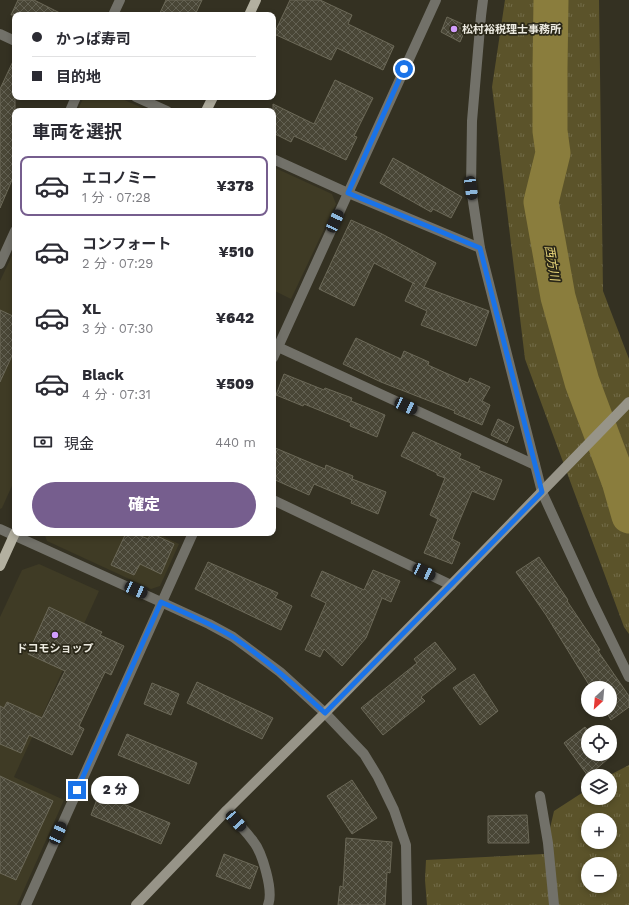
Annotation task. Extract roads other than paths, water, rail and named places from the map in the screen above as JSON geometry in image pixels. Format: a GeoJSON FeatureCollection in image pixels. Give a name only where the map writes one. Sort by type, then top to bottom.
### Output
{"type":"FeatureCollection","features":[{"type":"Feature","properties":{"kind":"main road"},"geometry":{"type":"LineString","coordinates":[[250,12],[256,0]]}},
{"type":"Feature","properties":{"kind":"main road"},"geometry":{"type":"LineString","coordinates":[[0,566],[13,536]]}},
{"type":"Feature","properties":{"kind":"street"},"geometry":{"type":"LineString","coordinates":[[114,12],[120,0]]}},
{"type":"Feature","properties":{"kind":"street"},"geometry":{"type":"LineString","coordinates":[[276,351],[436,0]]}},
{"type":"Feature","properties":{"kind":"street"},"geometry":{"type":"LineString","coordinates":[[483,0],[472,121],[471,188],[480,248],[542,492],[629,677]]}},
{"type":"Feature","properties":{"kind":"street"},"geometry":{"type":"LineString","coordinates":[[0,34],[12,40]]}},
{"type":"Feature","properties":{"kind":"street"},"geometry":{"type":"LineString","coordinates":[[142,100],[160,108]]}},
{"type":"Feature","properties":{"kind":"street"},"geometry":{"type":"LineString","coordinates":[[276,160],[348,193],[480,248]]}},
{"type":"Feature","properties":{"kind":"street"},"geometry":{"type":"LineString","coordinates":[[0,264],[12,238]]}},
{"type":"Feature","properties":{"kind":"street"},"geometry":{"type":"LineString","coordinates":[[278,347],[535,465]]}},
{"type":"Feature","properties":{"kind":"street"},"geometry":{"type":"LineString","coordinates":[[136,905],[226,810],[325,713],[629,402]]}},
{"type":"Feature","properties":{"kind":"street"},"geometry":{"type":"LineString","coordinates":[[276,501],[451,585]]}},
{"type":"Feature","properties":{"kind":"street"},"geometry":{"type":"LineString","coordinates":[[0,529],[12,533]]}},
{"type":"Feature","properties":{"kind":"street"},"geometry":{"type":"LineString","coordinates":[[18,536],[209,624],[233,637],[280,672],[325,713],[364,754],[378,777],[394,810],[406,844],[407,905]]}},
{"type":"Feature","properties":{"kind":"street"},"geometry":{"type":"LineString","coordinates":[[26,905],[192,536]]}},
{"type":"Feature","properties":{"kind":"street"},"geometry":{"type":"LineString","coordinates":[[540,796],[548,843],[554,905]]}},
{"type":"Feature","properties":{"kind":"street"},"geometry":{"type":"LineString","coordinates":[[226,810],[254,841],[266,870],[270,900],[268,905]]}},
{"type":"Feature","properties":{"kind":"waterway","name":"西方川"},"geometry":{"type":"LineString","coordinates":[[551,0],[550,131],[553,153],[541,202],[558,297],[582,382],[619,481],[629,516]]}},
{"type":"Feature","properties":{"kind":"place","name":"松村裕税理士事務所"},"geometry":{"type":"Point","coordinates":[454,29]}},
{"type":"Feature","properties":{"kind":"place","name":"ドコモショップ"},"geometry":{"type":"Point","coordinates":[55,635]}}]}
